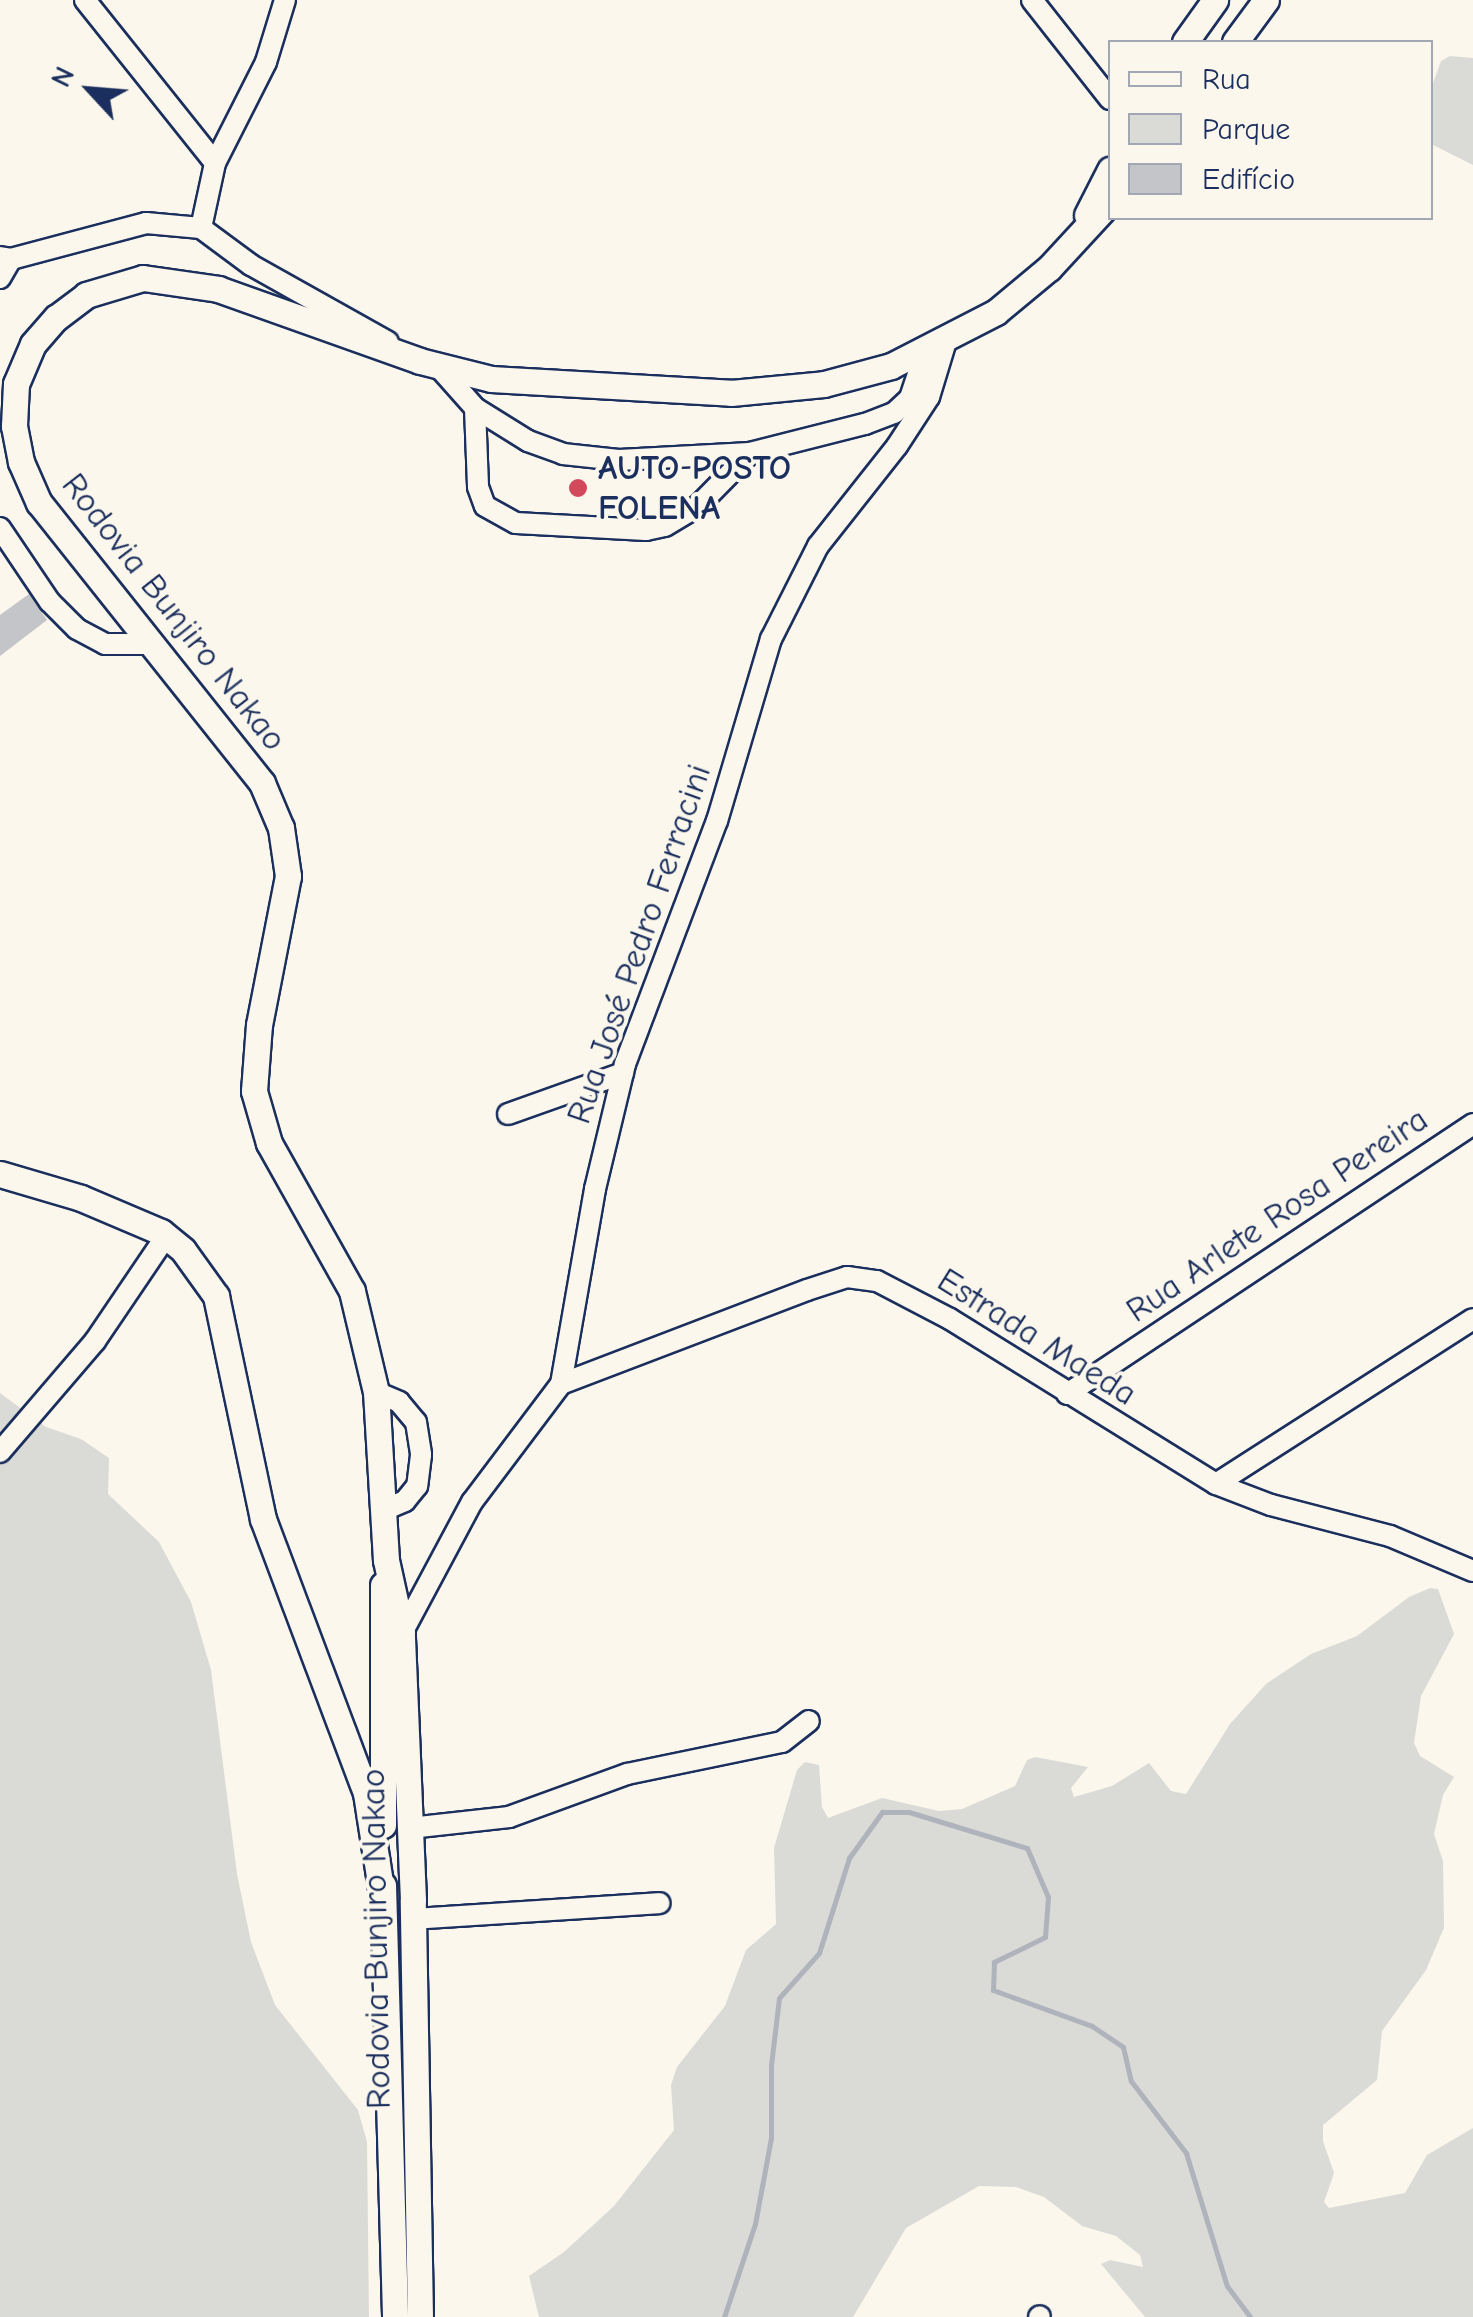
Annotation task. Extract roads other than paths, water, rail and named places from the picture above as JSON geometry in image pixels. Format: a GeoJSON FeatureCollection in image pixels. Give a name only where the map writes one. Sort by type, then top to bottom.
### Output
{"type":"FeatureCollection","features":[{"type":"Feature","properties":{"kind":"main road"},"geometry":{"type":"LineString","coordinates":[[1186,40],[1214,0]]}},
{"type":"Feature","properties":{"kind":"main road"},"geometry":{"type":"LineString","coordinates":[[1236,40],[1266,0]]}},
{"type":"Feature","properties":{"kind":"main road","name":"Rodovia Bunjiro Nakao"},"geometry":{"type":"LineString","coordinates":[[1049,268],[1084,221],[1108,174]]}},
{"type":"Feature","properties":{"kind":"main road","name":"Rodovia Bunjiro Nakao"},"geometry":{"type":"LineString","coordinates":[[420,2317],[413,1919],[402,1633],[386,1560],[376,1392],[352,1291],[269,1143],[254,1092],[260,1025],[288,876],[281,828],[262,783],[39,503],[21,462],[14,426],[16,384],[33,344],[56,318],[86,295],[144,278],[176,280],[263,302],[428,363],[491,378],[731,392],[824,384],[891,366],[996,312],[1049,268],[1108,204]]}},
{"type":"Feature","properties":{"kind":"main road"},"geometry":{"type":"LineString","coordinates":[[0,1174],[80,1198],[166,1236],[183,1250],[216,1296],[263,1519],[294,1612],[366,1793],[383,1901]]}},
{"type":"Feature","properties":{"kind":"main road","name":"Rodovia Bunjiro Nakao"},"geometry":{"type":"LineString","coordinates":[[386,1560],[380,1620],[383,1901],[395,2317]]}},
{"type":"Feature","properties":{"kind":"main road"},"geometry":{"type":"LineString","coordinates":[[330,1697],[383,1776],[402,1862],[412,1982]]}},
{"type":"Feature","properties":{"kind":"street"},"geometry":{"type":"LineString","coordinates":[[84,0],[215,164]]}},
{"type":"Feature","properties":{"kind":"street"},"geometry":{"type":"LineString","coordinates":[[201,228],[215,164],[266,62],[285,0]]}},
{"type":"Feature","properties":{"kind":"street"},"geometry":{"type":"LineString","coordinates":[[1032,0],[1108,96]]}},
{"type":"Feature","properties":{"kind":"street"},"geometry":{"type":"LineString","coordinates":[[4,264],[146,223],[201,228],[251,265],[428,363],[475,408],[528,440],[562,454],[619,460],[750,452],[818,438],[894,414],[915,388],[936,345]]}},
{"type":"Feature","properties":{"kind":"street","name":"Rua José Pedro Ferracini"},"geometry":{"type":"LineString","coordinates":[[402,1633],[472,1502],[561,1384],[595,1190],[623,1073],[717,821],[771,639],[792,589],[818,546],[897,446],[929,396],[936,345]]}},
{"type":"Feature","properties":{"kind":"street"},"geometry":{"type":"LineString","coordinates":[[475,408],[478,488],[485,506],[516,523],[646,530],[664,526],[697,508],[750,452]]}},
{"type":"Feature","properties":{"kind":"street"},"geometry":{"type":"LineString","coordinates":[[0,528],[50,602],[77,629],[105,644],[148,644]]}},
{"type":"Feature","properties":{"kind":"street"},"geometry":{"type":"LineString","coordinates":[[508,1114],[623,1073]]}},
{"type":"Feature","properties":{"kind":"street","name":"Rua Arlete Rosa Pereira"},"geometry":{"type":"LineString","coordinates":[[1067,1394],[1473,1124]]}},
{"type":"Feature","properties":{"kind":"street"},"geometry":{"type":"LineString","coordinates":[[0,1452],[95,1341],[166,1236]]}},
{"type":"Feature","properties":{"kind":"street","name":"Estrada Maeda"},"geometry":{"type":"LineString","coordinates":[[561,1384],[848,1278],[877,1281],[1216,1484],[1271,1506],[1390,1536],[1473,1572]]}},
{"type":"Feature","properties":{"kind":"street"},"geometry":{"type":"LineString","coordinates":[[1216,1484],[1473,1319]]}},
{"type":"Feature","properties":{"kind":"street"},"geometry":{"type":"LineString","coordinates":[[376,1392],[398,1402],[416,1422],[421,1454],[417,1486],[405,1501],[382,1511]]}},
{"type":"Feature","properties":{"kind":"street"},"geometry":{"type":"LineString","coordinates":[[410,1828],[509,1817],[627,1774],[694,1756],[782,1742],[809,1721]]}},
{"type":"Feature","properties":{"kind":"street"},"geometry":{"type":"LineString","coordinates":[[413,1919],[659,1903]]}},
{"type":"Feature","properties":{"kind":"waterway"},"geometry":{"type":"LineString","coordinates":[[724,2317],[755,2224],[771,2138],[771,2065],[779,1998],[819,1953],[849,1858],[882,1812],[909,1812],[1027,1848],[1048,1897],[1045,1937],[994,1962],[993,1990],[1092,2026],[1123,2047],[1131,2081],[1186,2153],[1227,2286],[1250,2317]]}},
{"type":"Feature","properties":{"kind":"place","name":"AUTO POSTO FOLENA"},"geometry":{"type":"Point","coordinates":[578,488]}}]}
